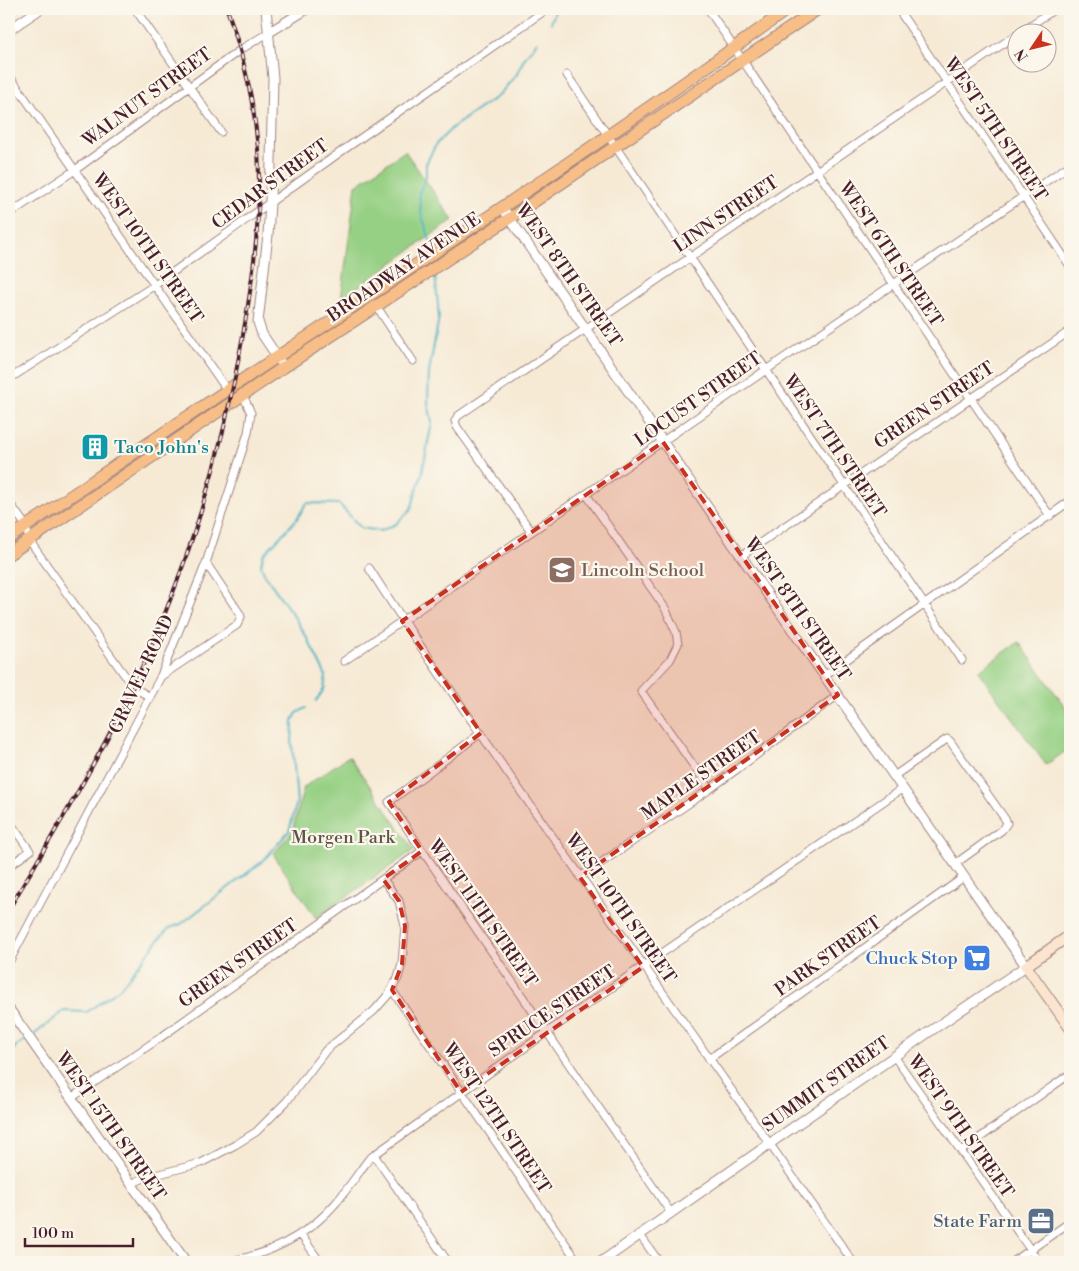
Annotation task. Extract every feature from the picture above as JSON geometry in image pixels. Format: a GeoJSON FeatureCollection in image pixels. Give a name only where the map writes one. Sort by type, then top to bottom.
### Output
{"type":"FeatureCollection","features":[{"type":"Feature","properties":{"kind":"highway","name":"BROADWAY AVENUE"},"geometry":{"type":"LineString","coordinates":[[9,538],[278,356],[444,247],[788,9]]}},
{"type":"Feature","properties":{"kind":"highway","name":"BROADWAY AVENUE"},"geometry":{"type":"LineString","coordinates":[[9,554],[818,9]]}},
{"type":"Feature","properties":{"kind":"main road","name":"SUMMIT STREET"},"geometry":{"type":"LineString","coordinates":[[1026,966],[1070,935]]}},
{"type":"Feature","properties":{"kind":"main road","name":"WEST 8TH STREET"},"geometry":{"type":"LineString","coordinates":[[1026,966],[1070,1028]]}},
{"type":"Feature","properties":{"kind":"street"},"geometry":{"type":"LineString","coordinates":[[9,30],[40,9]]}},
{"type":"Feature","properties":{"kind":"street"},"geometry":{"type":"LineString","coordinates":[[135,9],[221,132]]}},
{"type":"Feature","properties":{"kind":"street"},"geometry":{"type":"LineString","coordinates":[[266,9],[273,78],[270,203],[258,322],[262,334],[284,367]]}},
{"type":"Feature","properties":{"kind":"street","name":"WALNUT STREET"},"geometry":{"type":"LineString","coordinates":[[9,214],[75,170],[240,50],[306,9]]}},
{"type":"Feature","properties":{"kind":"street","name":"WEST 6TH STREET"},"geometry":{"type":"LineString","coordinates":[[708,9],[1050,516]]}},
{"type":"Feature","properties":{"kind":"street","name":"WEST 5TH STREET"},"geometry":{"type":"LineString","coordinates":[[898,9],[1070,266]]}},
{"type":"Feature","properties":{"kind":"street"},"geometry":{"type":"LineString","coordinates":[[1035,22],[1055,9]]}},
{"type":"Feature","properties":{"kind":"street","name":"CEDAR STREET"},"geometry":{"type":"LineString","coordinates":[[9,379],[156,285],[544,10]]}},
{"type":"Feature","properties":{"kind":"street","name":"LINN STREET"},"geometry":{"type":"LineString","coordinates":[[531,531],[457,428],[455,421],[458,416],[1006,42]]}},
{"type":"Feature","properties":{"kind":"street","name":"WEST 10TH STREET"},"geometry":{"type":"LineString","coordinates":[[9,75],[156,285],[232,387]]}},
{"type":"Feature","properties":{"kind":"street","name":"WEST 7TH STREET"},"geometry":{"type":"LineString","coordinates":[[567,75],[962,660]]}},
{"type":"Feature","properties":{"kind":"street","name":"LOCUST STREET"},"geometry":{"type":"LineString","coordinates":[[344,661],[766,370],[1070,165]]}},
{"type":"Feature","properties":{"kind":"street","name":"WEST 8TH STREET"},"geometry":{"type":"LineString","coordinates":[[502,207],[741,556],[1026,966]]}},
{"type":"Feature","properties":{"kind":"street"},"geometry":{"type":"LineString","coordinates":[[369,296],[413,361]]}},
{"type":"Feature","properties":{"kind":"street","name":"GREEN STREET"},"geometry":{"type":"LineString","coordinates":[[741,556],[1070,331]]}},
{"type":"Feature","properties":{"kind":"street","name":"GRAVEL ROAD"},"geometry":{"type":"LineString","coordinates":[[9,962],[160,678],[206,563],[248,433],[251,413],[243,395],[232,387]]}},
{"type":"Feature","properties":{"kind":"street"},"geometry":{"type":"LineString","coordinates":[[586,494],[665,608],[676,632],[678,644],[670,660],[641,691],[710,789]]}},
{"type":"Feature","properties":{"kind":"street"},"geometry":{"type":"LineString","coordinates":[[824,676],[1070,501]]}},
{"type":"Feature","properties":{"kind":"street"},"geometry":{"type":"LineString","coordinates":[[9,502],[26,526],[29,540],[133,687],[150,697]]}},
{"type":"Feature","properties":{"kind":"street"},"geometry":{"type":"LineString","coordinates":[[160,678],[240,622],[240,614],[206,563]]}},
{"type":"Feature","properties":{"kind":"street","name":"WEST 10TH STREET"},"geometry":{"type":"LineString","coordinates":[[369,568],[402,620],[580,877],[853,1262]]}},
{"type":"Feature","properties":{"kind":"street","name":"MAPLE STREET"},"geometry":{"type":"LineString","coordinates":[[580,877],[710,789],[838,696]]}},
{"type":"Feature","properties":{"kind":"street","name":"WEST 11TH STREET"},"geometry":{"type":"LineString","coordinates":[[481,734],[389,802],[671,1212]]}},
{"type":"Feature","properties":{"kind":"street"},"geometry":{"type":"LineString","coordinates":[[894,776],[946,739],[950,741],[1008,823],[1002,830],[955,864]]}},
{"type":"Feature","properties":{"kind":"street","name":"SPRUCE STREET"},"geometry":{"type":"LineString","coordinates":[[228,1262],[250,1258],[301,1235],[334,1205],[368,1160],[374,1155],[547,1032],[903,788]]}},
{"type":"Feature","properties":{"kind":"street"},"geometry":{"type":"LineString","coordinates":[[9,821],[30,851],[9,866]]}},
{"type":"Feature","properties":{"kind":"street","name":"GREEN STREET"},"geometry":{"type":"LineString","coordinates":[[71,1098],[422,851]]}},
{"type":"Feature","properties":{"kind":"street","name":"PARK STREET"},"geometry":{"type":"LineString","coordinates":[[709,1059],[964,877]]}},
{"type":"Feature","properties":{"kind":"street"},"geometry":{"type":"LineString","coordinates":[[131,1184],[144,1178],[201,1163],[256,1132],[287,1102],[326,1050],[374,1011],[392,990],[402,964],[405,926],[398,901],[383,879]]}},
{"type":"Feature","properties":{"kind":"street","name":"SUMMIT STREET"},"geometry":{"type":"LineString","coordinates":[[601,1262],[894,1056],[1026,966]]}},
{"type":"Feature","properties":{"kind":"street","name":"WEST 12TH STREET"},"geometry":{"type":"LineString","coordinates":[[392,990],[578,1262]]}},
{"type":"Feature","properties":{"kind":"street","name":"WEST 15TH STREET"},"geometry":{"type":"LineString","coordinates":[[9,1009],[186,1262]]}},
{"type":"Feature","properties":{"kind":"street","name":"WEST 9TH STREET"},"geometry":{"type":"LineString","coordinates":[[894,1056],[1039,1262]]}},
{"type":"Feature","properties":{"kind":"street"},"geometry":{"type":"LineString","coordinates":[[961,1151],[1070,1074]]}},
{"type":"Feature","properties":{"kind":"street"},"geometry":{"type":"LineString","coordinates":[[374,1155],[448,1262]]}},
{"type":"Feature","properties":{"kind":"street"},"geometry":{"type":"LineString","coordinates":[[1012,1262],[1070,1222]]}},
{"type":"Feature","properties":{"kind":"street"},"geometry":{"type":"LineString","coordinates":[[301,1235],[320,1262]]}},
{"type":"Feature","properties":{"kind":"street"},"geometry":{"type":"LineString","coordinates":[[640,1235],[659,1262]]}},
{"type":"Feature","properties":{"kind":"highlighted area"},"geometry":{"type":"Polygon","coordinates":[[[663,442],[838,695],[580,877],[643,967],[461,1092],[392,990],[402,964],[405,926],[399,901],[383,879],[422,851],[389,802],[481,733],[402,621],[663,442]]]}},
{"type":"Feature","properties":{"kind":"green space"},"geometry":{"type":"Polygon","coordinates":[[[405,151],[453,220],[341,299],[356,185],[405,151]]]}},
{"type":"Feature","properties":{"kind":"green space"},"geometry":{"type":"Polygon","coordinates":[[[1019,642],[1070,714],[1070,748],[1046,765],[978,671],[1019,642]]]}},
{"type":"Feature","properties":{"kind":"green space","name":"Morgen Park"},"geometry":{"type":"Polygon","coordinates":[[[349,756],[414,850],[316,918],[273,854],[292,832],[304,787],[349,756]]]}},
{"type":"Feature","properties":{"kind":"waterway"},"geometry":{"type":"LineString","coordinates":[[551,23],[556,9]]}},
{"type":"Feature","properties":{"kind":"waterway"},"geometry":{"type":"LineString","coordinates":[[431,249],[421,213],[419,193],[426,178],[426,164],[436,144],[453,127],[498,96],[517,74],[524,59],[537,42]]}},
{"type":"Feature","properties":{"kind":"waterway"},"geometry":{"type":"LineString","coordinates":[[316,701],[324,689],[326,676],[295,618],[265,575],[261,565],[263,555],[296,520],[307,503],[339,504],[361,528],[380,531],[396,524],[411,509],[422,474],[432,422],[428,403],[429,372],[439,317],[435,273]]}},
{"type":"Feature","properties":{"kind":"waterway"},"geometry":{"type":"LineString","coordinates":[[31,1037],[64,1011],[87,1012],[120,988],[165,932],[181,924],[263,861],[289,831],[297,802],[292,743],[293,720],[297,713],[306,708]]}},
{"type":"Feature","properties":{"kind":"waterway"},"geometry":{"type":"LineString","coordinates":[[9,1059],[15,1047],[27,1039]]}},
{"type":"Feature","properties":{"kind":"railway"},"geometry":{"type":"LineString","coordinates":[[9,909],[92,766],[140,672],[160,625],[195,531],[234,385],[251,289],[258,219],[259,172],[251,95],[243,60],[227,9]]}},
{"type":"Feature","properties":{"kind":"place","name":"Taco John's"},"geometry":{"type":"Point","coordinates":[95,447]}},
{"type":"Feature","properties":{"kind":"place","name":"Lincoln School"},"geometry":{"type":"Point","coordinates":[562,570]}},
{"type":"Feature","properties":{"kind":"place","name":"Chuck Stop"},"geometry":{"type":"Point","coordinates":[977,958]}},
{"type":"Feature","properties":{"kind":"place","name":"State Farm"},"geometry":{"type":"Point","coordinates":[1041,1221]}}]}
